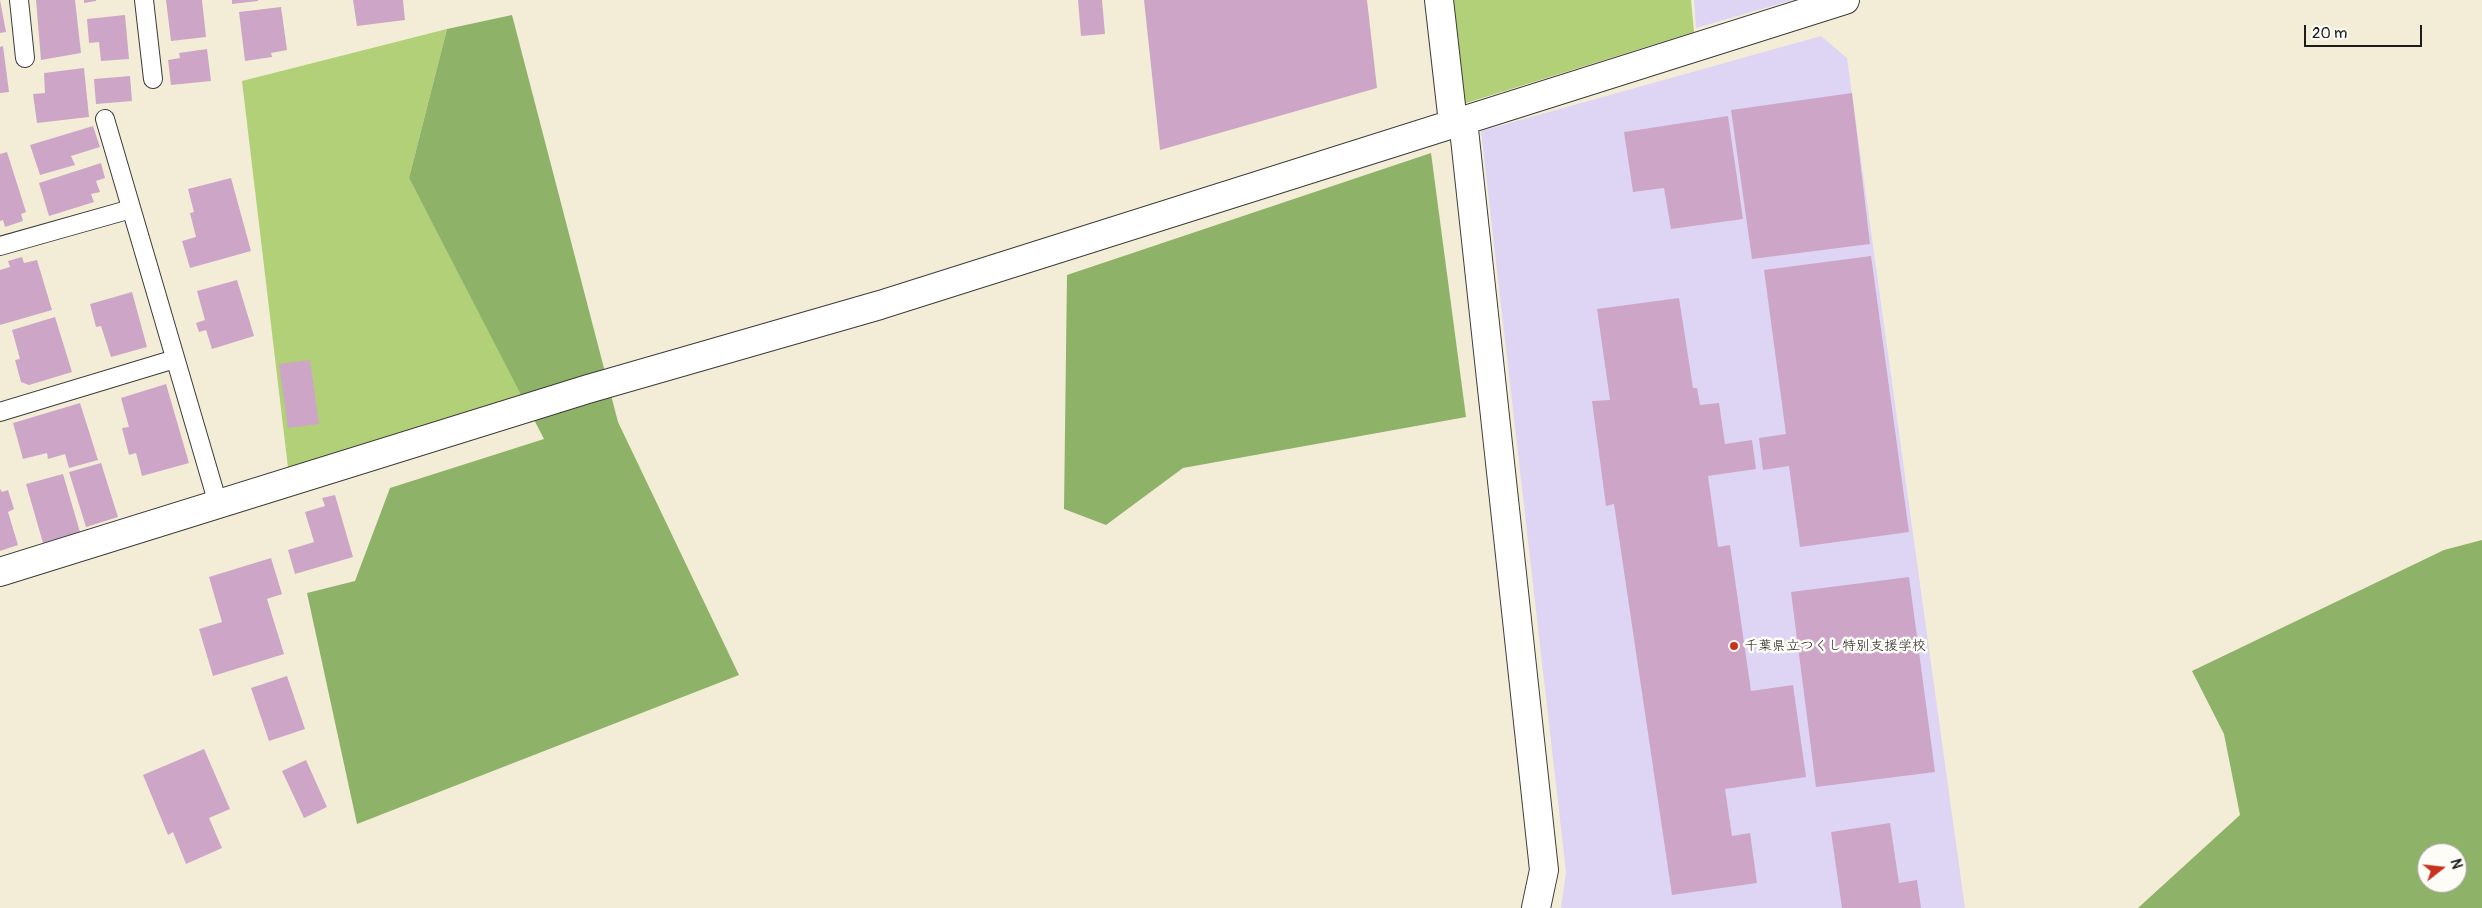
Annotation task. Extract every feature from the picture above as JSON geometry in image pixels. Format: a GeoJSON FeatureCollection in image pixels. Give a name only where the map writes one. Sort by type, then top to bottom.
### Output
{"type":"FeatureCollection","features":[{"type":"Feature","properties":{"kind":"street"},"geometry":{"type":"LineString","coordinates":[[1440,0],[1458,122],[1544,870],[1536,908]]}},
{"type":"Feature","properties":{"kind":"street"},"geometry":{"type":"LineString","coordinates":[[0,572],[588,389],[880,305],[1845,0]]}},
{"type":"Feature","properties":{"kind":"lane"},"geometry":{"type":"LineString","coordinates":[[18,0],[25,58]]}},
{"type":"Feature","properties":{"kind":"lane"},"geometry":{"type":"LineString","coordinates":[[144,0],[153,80]]}},
{"type":"Feature","properties":{"kind":"lane"},"geometry":{"type":"LineString","coordinates":[[105,119],[218,504]]}},
{"type":"Feature","properties":{"kind":"lane"},"geometry":{"type":"LineString","coordinates":[[0,246],[131,209]]}},
{"type":"Feature","properties":{"kind":"lane"},"geometry":{"type":"LineString","coordinates":[[0,412],[175,359]]}},
{"type":"Feature","properties":{"kind":"shaded area"},"geometry":{"type":"Polygon","coordinates":[[[1694,0],[1793,0],[1696,28],[1694,0]]]}},
{"type":"Feature","properties":{"kind":"shaded area","name":"千葉県立つくし特別支援学校"},"geometry":{"type":"Polygon","coordinates":[[[1821,36],[1847,58],[1965,908],[1561,908],[1566,872],[1481,131],[1821,36]]]}},
{"type":"Feature","properties":{"kind":"green space"},"geometry":{"type":"Polygon","coordinates":[[[1452,0],[1691,0],[1694,32],[1463,104],[1452,0]]]}},
{"type":"Feature","properties":{"kind":"green space"},"geometry":{"type":"Polygon","coordinates":[[[512,15],[618,422],[739,675],[357,824],[307,593],[355,581],[390,488],[544,439],[409,178],[447,29],[512,15]]]}},
{"type":"Feature","properties":{"kind":"green space"},"geometry":{"type":"Polygon","coordinates":[[[447,29],[409,178],[527,404],[289,476],[242,81],[447,29]]]}},
{"type":"Feature","properties":{"kind":"green space"},"geometry":{"type":"Polygon","coordinates":[[[1431,153],[1466,417],[1183,468],[1106,525],[1064,509],[1067,275],[1431,153]]]}},
{"type":"Feature","properties":{"kind":"green space"},"geometry":{"type":"Polygon","coordinates":[[[2482,540],[2482,908],[2138,908],[2240,815],[2224,734],[2192,671],[2444,550],[2482,540]]]}},
{"type":"Feature","properties":{"kind":"building"},"geometry":{"type":"Polygon","coordinates":[[[0,0],[6,32],[0,33],[0,0]]]}},
{"type":"Feature","properties":{"kind":"building"},"geometry":{"type":"Polygon","coordinates":[[[36,0],[75,0],[81,53],[41,60],[36,0]]]}},
{"type":"Feature","properties":{"kind":"building"},"geometry":{"type":"Polygon","coordinates":[[[84,0],[96,0],[96,1],[84,3],[84,0]]]}},
{"type":"Feature","properties":{"kind":"building"},"geometry":{"type":"Polygon","coordinates":[[[166,0],[202,0],[206,37],[171,41],[166,0]]]}},
{"type":"Feature","properties":{"kind":"building"},"geometry":{"type":"Polygon","coordinates":[[[232,0],[258,0],[258,1],[232,4],[232,0]]]}},
{"type":"Feature","properties":{"kind":"building"},"geometry":{"type":"Polygon","coordinates":[[[353,0],[403,0],[405,20],[357,26],[353,0]]]}},
{"type":"Feature","properties":{"kind":"building"},"geometry":{"type":"Polygon","coordinates":[[[1078,0],[1102,0],[1105,34],[1081,36],[1078,0]]]}},
{"type":"Feature","properties":{"kind":"building"},"geometry":{"type":"Polygon","coordinates":[[[1144,0],[1367,0],[1377,88],[1160,150],[1144,0]]]}},
{"type":"Feature","properties":{"kind":"building"},"geometry":{"type":"Polygon","coordinates":[[[281,7],[287,50],[271,53],[272,57],[245,61],[239,12],[281,7]]]}},
{"type":"Feature","properties":{"kind":"building"},"geometry":{"type":"Polygon","coordinates":[[[125,15],[129,59],[101,61],[99,42],[89,43],[87,19],[125,15]]]}},
{"type":"Feature","properties":{"kind":"building"},"geometry":{"type":"Polygon","coordinates":[[[3,46],[9,92],[0,93],[0,47],[3,46]]]}},
{"type":"Feature","properties":{"kind":"building"},"geometry":{"type":"Polygon","coordinates":[[[207,49],[211,81],[171,85],[168,60],[180,58],[179,53],[207,49]]]}},
{"type":"Feature","properties":{"kind":"building"},"geometry":{"type":"Polygon","coordinates":[[[84,68],[89,117],[37,123],[33,94],[45,93],[44,73],[84,68]]]}},
{"type":"Feature","properties":{"kind":"building"},"geometry":{"type":"Polygon","coordinates":[[[130,76],[132,101],[96,104],[94,79],[130,76]]]}},
{"type":"Feature","properties":{"kind":"building"},"geometry":{"type":"Polygon","coordinates":[[[1852,93],[1870,244],[1752,259],[1731,110],[1852,93]]]}},
{"type":"Feature","properties":{"kind":"building"},"geometry":{"type":"Polygon","coordinates":[[[1728,116],[1743,219],[1671,229],[1664,188],[1633,192],[1624,132],[1728,116]]]}},
{"type":"Feature","properties":{"kind":"building"},"geometry":{"type":"Polygon","coordinates":[[[93,126],[100,147],[71,156],[75,165],[40,175],[30,145],[93,126]]]}},
{"type":"Feature","properties":{"kind":"building"},"geometry":{"type":"Polygon","coordinates":[[[7,152],[26,212],[21,214],[23,221],[5,227],[3,220],[0,221],[0,154],[7,152]]]}},
{"type":"Feature","properties":{"kind":"building"},"geometry":{"type":"Polygon","coordinates":[[[101,163],[105,178],[96,181],[100,192],[91,194],[94,202],[49,216],[39,183],[101,163]]]}},
{"type":"Feature","properties":{"kind":"building"},"geometry":{"type":"Polygon","coordinates":[[[231,178],[251,251],[190,268],[182,241],[196,237],[190,213],[194,212],[188,189],[231,178]]]}},
{"type":"Feature","properties":{"kind":"building"},"geometry":{"type":"Polygon","coordinates":[[[1871,256],[1909,532],[1800,547],[1789,466],[1763,470],[1759,438],[1786,434],[1764,270],[1871,256]]]}},
{"type":"Feature","properties":{"kind":"building"},"geometry":{"type":"Polygon","coordinates":[[[22,257],[24,263],[37,260],[52,310],[0,325],[0,270],[10,267],[8,261],[22,257]]]}},
{"type":"Feature","properties":{"kind":"building"},"geometry":{"type":"Polygon","coordinates":[[[237,280],[254,336],[212,349],[206,330],[199,332],[196,323],[205,320],[197,291],[237,280]]]}},
{"type":"Feature","properties":{"kind":"building"},"geometry":{"type":"Polygon","coordinates":[[[132,292],[147,347],[111,357],[101,326],[96,327],[90,304],[132,292]]]}},
{"type":"Feature","properties":{"kind":"building"},"geometry":{"type":"Polygon","coordinates":[[[1679,298],[1693,388],[1697,388],[1700,405],[1719,403],[1725,444],[1752,440],[1756,469],[1708,476],[1718,547],[1730,545],[1751,691],[1793,685],[1806,777],[1725,789],[1732,836],[1750,833],[1757,883],[1672,895],[1614,504],[1606,506],[1592,401],[1610,400],[1597,309],[1679,298]]]}},
{"type":"Feature","properties":{"kind":"building"},"geometry":{"type":"Polygon","coordinates":[[[55,317],[72,372],[29,385],[21,382],[15,360],[20,359],[12,330],[55,317]]]}},
{"type":"Feature","properties":{"kind":"building"},"geometry":{"type":"Polygon","coordinates":[[[310,360],[319,424],[288,428],[279,364],[310,360]]]}},
{"type":"Feature","properties":{"kind":"building"},"geometry":{"type":"Polygon","coordinates":[[[166,384],[189,463],[142,476],[136,453],[129,455],[122,428],[129,427],[121,398],[166,384]]]}},
{"type":"Feature","properties":{"kind":"building"},"geometry":{"type":"Polygon","coordinates":[[[80,403],[98,460],[69,468],[65,454],[48,459],[47,453],[23,459],[13,423],[80,403]]]}},
{"type":"Feature","properties":{"kind":"building"},"geometry":{"type":"Polygon","coordinates":[[[101,463],[118,517],[86,527],[69,472],[101,463]]]}},
{"type":"Feature","properties":{"kind":"building"},"geometry":{"type":"Polygon","coordinates":[[[63,474],[80,532],[43,543],[26,484],[63,474]]]}},
{"type":"Feature","properties":{"kind":"building"},"geometry":{"type":"Polygon","coordinates":[[[0,489],[2,492],[8,490],[14,509],[8,512],[18,545],[0,551],[0,489]]]}},
{"type":"Feature","properties":{"kind":"building"},"geometry":{"type":"Polygon","coordinates":[[[335,495],[353,557],[295,574],[288,550],[314,542],[305,512],[325,506],[322,498],[335,495]]]}},
{"type":"Feature","properties":{"kind":"building"},"geometry":{"type":"Polygon","coordinates":[[[271,558],[282,594],[267,599],[284,654],[213,676],[199,629],[222,622],[209,577],[271,558]]]}},
{"type":"Feature","properties":{"kind":"building"},"geometry":{"type":"Polygon","coordinates":[[[1909,577],[1935,772],[1816,787],[1791,592],[1909,577]]]}},
{"type":"Feature","properties":{"kind":"building"},"geometry":{"type":"Polygon","coordinates":[[[287,676],[305,729],[269,741],[251,688],[287,676]]]}},
{"type":"Feature","properties":{"kind":"building"},"geometry":{"type":"Polygon","coordinates":[[[204,749],[230,809],[209,818],[222,848],[186,864],[173,832],[168,835],[143,775],[204,749]]]}},
{"type":"Feature","properties":{"kind":"building"},"geometry":{"type":"Polygon","coordinates":[[[306,760],[327,807],[304,818],[282,771],[306,760]]]}},
{"type":"Feature","properties":{"kind":"building"},"geometry":{"type":"Polygon","coordinates":[[[1890,823],[1899,883],[1917,880],[1921,908],[1842,908],[1831,832],[1890,823]]]}},
{"type":"Feature","properties":{"kind":"place","name":"千葉県立つくし特別支援学校"},"geometry":{"type":"Point","coordinates":[1734,646]}}]}
